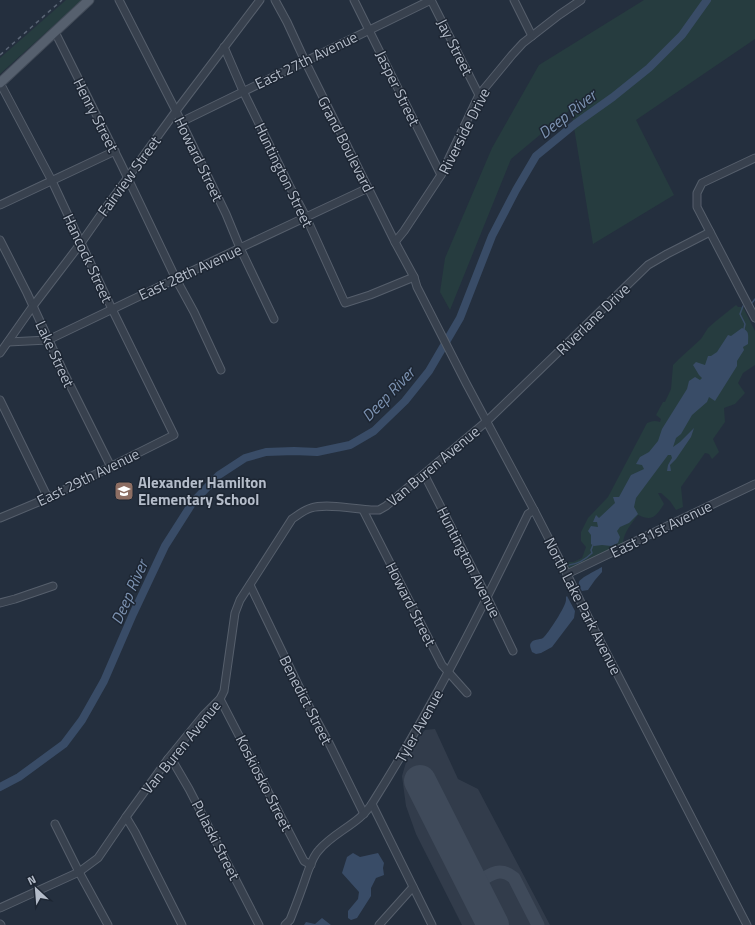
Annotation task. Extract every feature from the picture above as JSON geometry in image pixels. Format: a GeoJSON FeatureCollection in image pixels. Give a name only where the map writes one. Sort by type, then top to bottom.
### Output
{"type":"FeatureCollection","features":[{"type":"Feature","properties":{"kind":"main road"},"geometry":{"type":"LineString","coordinates":[[0,83],[89,0]]}},
{"type":"Feature","properties":{"kind":"street","name":"Howard Street"},"geometry":{"type":"LineString","coordinates":[[119,0],[176,111],[226,214],[240,248],[274,319]]}},
{"type":"Feature","properties":{"kind":"street","name":"Fairview Street"},"geometry":{"type":"LineString","coordinates":[[0,353],[176,111],[260,0]]}},
{"type":"Feature","properties":{"kind":"street","name":"Grand Boulevard"},"geometry":{"type":"LineString","coordinates":[[275,0],[418,287]]}},
{"type":"Feature","properties":{"kind":"street","name":"Jasper Street"},"geometry":{"type":"LineString","coordinates":[[354,0],[420,134],[442,175]]}},
{"type":"Feature","properties":{"kind":"street","name":"East 27th Avenue"},"geometry":{"type":"LineString","coordinates":[[181,122],[431,0]]}},
{"type":"Feature","properties":{"kind":"street","name":"Jay Street"},"geometry":{"type":"LineString","coordinates":[[431,0],[479,95]]}},
{"type":"Feature","properties":{"kind":"street"},"geometry":{"type":"LineString","coordinates":[[514,0],[532,36]]}},
{"type":"Feature","properties":{"kind":"street","name":"Riverside Drive"},"geometry":{"type":"LineString","coordinates":[[395,242],[442,175],[479,95],[523,43],[581,0]]}},
{"type":"Feature","properties":{"kind":"street","name":"Henry Street"},"geometry":{"type":"LineString","coordinates":[[55,32],[115,151],[221,370]]}},
{"type":"Feature","properties":{"kind":"street","name":"Huntington Street"},"geometry":{"type":"LineString","coordinates":[[224,47],[243,91],[306,217],[346,303],[414,277]]}},
{"type":"Feature","properties":{"kind":"street","name":"Hancock Street"},"geometry":{"type":"LineString","coordinates":[[0,83],[52,181],[112,309],[174,435]]}},
{"type":"Feature","properties":{"kind":"street"},"geometry":{"type":"LineString","coordinates":[[0,205],[115,151]]}},
{"type":"Feature","properties":{"kind":"street"},"geometry":{"type":"LineString","coordinates":[[755,158],[702,183],[697,193],[697,206],[755,318]]}},
{"type":"Feature","properties":{"kind":"street","name":"East 28th Avenue"},"geometry":{"type":"LineString","coordinates":[[8,342],[48,340],[368,188]]}},
{"type":"Feature","properties":{"kind":"street","name":"Riverlane Drive"},"geometry":{"type":"LineString","coordinates":[[487,421],[648,265],[710,232]]}},
{"type":"Feature","properties":{"kind":"street","name":"Lake Street"},"geometry":{"type":"LineString","coordinates":[[0,240],[111,467]]}},
{"type":"Feature","properties":{"kind":"street","name":"North Lake Park Avenue"},"geometry":{"type":"LineString","coordinates":[[418,287],[466,383],[534,510],[747,925]]}},
{"type":"Feature","properties":{"kind":"street"},"geometry":{"type":"LineString","coordinates":[[0,400],[48,498]]}},
{"type":"Feature","properties":{"kind":"street","name":"Van Buren Avenue"},"geometry":{"type":"LineString","coordinates":[[0,908],[79,872],[98,858],[168,759],[203,716],[220,699],[224,691],[235,613],[240,600],[292,519],[311,508],[323,506],[378,510],[386,506],[487,421]]}},
{"type":"Feature","properties":{"kind":"street","name":"East 29th Avenue"},"geometry":{"type":"LineString","coordinates":[[0,518],[48,498],[174,435]]}},
{"type":"Feature","properties":{"kind":"street","name":"Huntington Avenue"},"geometry":{"type":"LineString","coordinates":[[424,474],[488,597],[513,651]]}},
{"type":"Feature","properties":{"kind":"street","name":"East 31st Avenue"},"geometry":{"type":"LineString","coordinates":[[567,574],[755,484]]}},
{"type":"Feature","properties":{"kind":"street","name":"Howard Street"},"geometry":{"type":"LineString","coordinates":[[363,510],[442,665],[466,693]]}},
{"type":"Feature","properties":{"kind":"street","name":"Tyler Avenue"},"geometry":{"type":"LineString","coordinates":[[285,925],[290,920],[317,851],[364,814],[396,766],[449,672],[488,597],[528,514],[534,510]]}},
{"type":"Feature","properties":{"kind":"street"},"geometry":{"type":"LineString","coordinates":[[0,603],[53,586]]}},
{"type":"Feature","properties":{"kind":"street","name":"Benedict Street"},"geometry":{"type":"LineString","coordinates":[[250,586],[305,700],[330,745],[364,814]]}},
{"type":"Feature","properties":{"kind":"street","name":"Koskiosko Street"},"geometry":{"type":"LineString","coordinates":[[220,699],[304,861],[311,865]]}},
{"type":"Feature","properties":{"kind":"street","name":"Pulaski Street"},"geometry":{"type":"LineString","coordinates":[[168,759],[175,765],[189,789],[259,925]]}},
{"type":"Feature","properties":{"kind":"street"},"geometry":{"type":"LineString","coordinates":[[372,804],[432,925]]}},
{"type":"Feature","properties":{"kind":"street"},"geometry":{"type":"LineString","coordinates":[[126,817],[182,925]]}},
{"type":"Feature","properties":{"kind":"street"},"geometry":{"type":"LineString","coordinates":[[56,824],[79,872],[108,925]]}},
{"type":"Feature","properties":{"kind":"street"},"geometry":{"type":"LineString","coordinates":[[379,925],[413,887]]}},
{"type":"Feature","properties":{"kind":"shaded area"},"geometry":{"type":"Polygon","coordinates":[[[435,729],[458,779],[478,789],[550,925],[462,925],[416,834],[406,806],[402,776],[407,759],[413,745],[425,730],[435,729]]]}},
{"type":"Feature","properties":{"kind":"green space"},"geometry":{"type":"Polygon","coordinates":[[[66,0],[82,0],[0,74],[0,58],[66,0]]]}},
{"type":"Feature","properties":{"kind":"green space"},"geometry":{"type":"Polygon","coordinates":[[[644,0],[755,0],[755,39],[636,120],[674,195],[593,244],[571,109],[511,159],[450,310],[440,292],[445,258],[492,148],[539,65],[644,0]]]}},
{"type":"Feature","properties":{"kind":"green space"},"geometry":{"type":"Polygon","coordinates":[[[736,305],[738,307],[743,307],[755,331],[755,365],[743,373],[738,383],[745,393],[735,404],[724,408],[725,422],[713,439],[719,452],[712,459],[709,454],[705,453],[681,487],[683,507],[676,510],[670,501],[661,493],[658,493],[664,504],[654,517],[647,518],[638,515],[626,532],[623,543],[569,569],[562,562],[573,562],[582,558],[586,547],[581,541],[581,532],[588,518],[608,497],[647,423],[654,421],[660,422],[661,419],[656,415],[663,402],[665,402],[671,389],[673,365],[701,339],[708,328],[736,305]]]}},
{"type":"Feature","properties":{"kind":"water"},"geometry":{"type":"Polygon","coordinates":[[[742,328],[747,332],[748,344],[743,347],[744,350],[737,361],[737,366],[715,401],[709,397],[707,402],[692,415],[681,434],[676,438],[673,447],[694,428],[691,437],[670,465],[671,471],[667,471],[668,465],[672,458],[671,455],[668,455],[636,498],[634,507],[638,514],[629,523],[620,527],[617,531],[620,537],[618,543],[611,546],[594,546],[591,544],[591,535],[588,531],[591,526],[598,527],[597,522],[593,522],[596,515],[599,518],[615,503],[613,497],[619,497],[631,475],[644,469],[642,465],[636,464],[640,457],[649,452],[658,441],[662,429],[687,389],[689,381],[695,377],[700,380],[702,378],[693,365],[696,362],[705,365],[708,356],[711,356],[717,352],[728,335],[731,336],[742,328]]]}},
{"type":"Feature","properties":{"kind":"water"},"geometry":{"type":"Polygon","coordinates":[[[602,567],[602,572],[588,590],[582,591],[579,584],[580,580],[602,567]]]}},
{"type":"Feature","properties":{"kind":"water"},"geometry":{"type":"Polygon","coordinates":[[[567,596],[575,611],[574,618],[552,647],[541,653],[536,654],[532,652],[530,644],[533,641],[543,638],[549,631],[563,608],[567,596]]]}},
{"type":"Feature","properties":{"kind":"water"},"geometry":{"type":"Polygon","coordinates":[[[353,853],[360,857],[378,853],[384,863],[384,875],[376,878],[371,888],[371,896],[357,918],[351,920],[348,918],[348,911],[358,899],[359,892],[342,873],[347,857],[353,853]]]}},
{"type":"Feature","properties":{"kind":"water"},"geometry":{"type":"Polygon","coordinates":[[[322,918],[331,925],[304,925],[306,922],[315,924],[322,918]]]}},
{"type":"Feature","properties":{"kind":"waterway","name":"Deep River"},"geometry":{"type":"LineString","coordinates":[[0,787],[19,777],[64,744],[82,720],[104,681],[165,546],[193,502],[219,475],[245,458],[266,452],[317,452],[350,445],[374,431],[405,401],[429,371],[460,318],[492,236],[536,156],[575,124],[613,97],[649,68],[682,35],[707,0]]}},
{"type":"Feature","properties":{"kind":"waterway"},"geometry":{"type":"LineString","coordinates":[[752,303],[755,299]]}},
{"type":"Feature","properties":{"kind":"waterway"},"geometry":{"type":"LineString","coordinates":[[743,306],[740,314],[745,324],[744,329]]}},
{"type":"Feature","properties":{"kind":"waterway"},"geometry":{"type":"LineString","coordinates":[[569,565],[590,555],[592,553],[591,550],[593,545]]}},
{"type":"Feature","properties":{"kind":"taxiway"},"geometry":{"type":"LineString","coordinates":[[473,886],[493,873],[503,872],[508,874],[514,878],[538,925]]}},
{"type":"Feature","properties":{"kind":"runway"},"geometry":{"type":"LineString","coordinates":[[420,781],[493,925]]}},
{"type":"Feature","properties":{"kind":"railway"},"geometry":{"type":"LineString","coordinates":[[0,55],[62,0]]}},
{"type":"Feature","properties":{"kind":"place","name":"Alexander Hamilton Elementary School"},"geometry":{"type":"Point","coordinates":[124,491]}}]}
